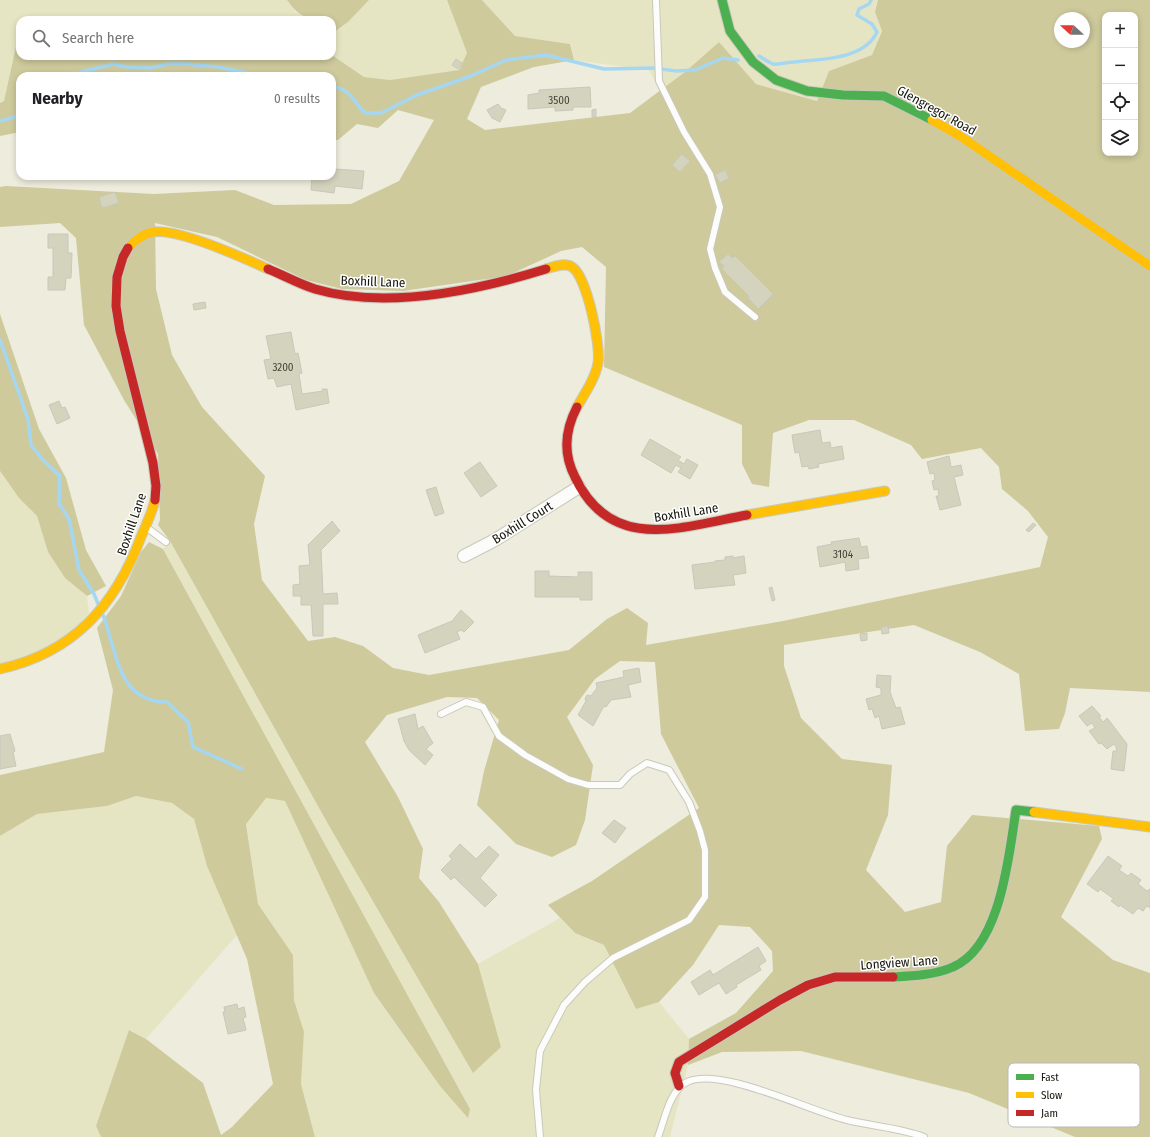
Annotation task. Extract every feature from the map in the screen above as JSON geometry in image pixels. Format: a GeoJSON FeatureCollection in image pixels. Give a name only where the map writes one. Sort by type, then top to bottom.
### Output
{"type":"FeatureCollection","features":[{"type":"Feature","properties":{"kind":"street","name":"Glengregor Road"},"geometry":{"type":"LineString","coordinates":[[722,0],[730,31],[753,62],[776,80],[807,91],[843,95],[884,96],[920,113],[960,136],[1150,266]]}},
{"type":"Feature","properties":{"kind":"street","name":"Boxhill Lane"},"geometry":{"type":"LineString","coordinates":[[0,669],[32,661],[60,647],[85,628],[106,604],[129,567],[146,527],[152,509],[156,483],[119,325],[115,287],[119,266],[125,252],[136,238],[150,232],[168,232],[197,240],[314,288],[340,294],[372,296],[440,293],[469,289],[519,278],[561,265],[573,267],[578,272],[588,298],[598,350],[596,369],[569,425],[567,456],[571,472],[590,504],[608,519],[631,529],[650,531],[885,491]]}},
{"type":"Feature","properties":{"kind":"street","name":"Boxhill Court"},"geometry":{"type":"LineString","coordinates":[[464,556],[495,540],[579,487]]}},
{"type":"Feature","properties":{"kind":"street","name":"Longview Lane"},"geometry":{"type":"LineString","coordinates":[[679,1086],[675,1073],[679,1062],[766,1009],[806,987],[834,977],[894,978],[942,973],[961,964],[982,941],[997,909],[1016,810],[1150,827]]}},
{"type":"Feature","properties":{"kind":"lane"},"geometry":{"type":"LineString","coordinates":[[656,0],[659,81],[684,132],[710,174],[720,207],[710,249],[715,268],[725,292],[755,318]]}},
{"type":"Feature","properties":{"kind":"lane"},"geometry":{"type":"LineString","coordinates":[[146,527],[166,542]]}},
{"type":"Feature","properties":{"kind":"lane"},"geometry":{"type":"LineString","coordinates":[[441,714],[466,702],[483,707],[500,736],[525,755],[568,779],[588,785],[620,785],[630,774],[647,763],[669,770],[689,802],[700,831],[705,850],[705,897],[689,920],[613,958],[585,982],[564,1004],[540,1051],[536,1090],[540,1137]]}},
{"type":"Feature","properties":{"kind":"lane"},"geometry":{"type":"LineString","coordinates":[[658,1137],[671,1102],[679,1086],[697,1078],[726,1081],[846,1120],[924,1137]]}},
{"type":"Feature","properties":{"kind":"green space"},"geometry":{"type":"Polygon","coordinates":[[[0,0],[287,0],[295,12],[303,16],[16,16],[16,47],[4,101],[0,103],[0,0]]]}},
{"type":"Feature","properties":{"kind":"green space"},"geometry":{"type":"Polygon","coordinates":[[[369,0],[447,0],[467,53],[459,70],[390,80],[364,77],[336,58],[336,31],[348,22],[369,0]]]}},
{"type":"Feature","properties":{"kind":"green space"},"geometry":{"type":"Polygon","coordinates":[[[482,0],[878,0],[875,12],[882,30],[872,55],[829,71],[817,101],[756,84],[719,42],[685,72],[660,91],[649,70],[574,60],[570,44],[515,36],[482,0]]]}},
{"type":"Feature","properties":{"kind":"green space"},"geometry":{"type":"Polygon","coordinates":[[[0,471],[19,498],[37,516],[48,552],[65,578],[87,596],[89,613],[70,635],[37,654],[0,664],[0,471]]]}},
{"type":"Feature","properties":{"kind":"green space"},"geometry":{"type":"Polygon","coordinates":[[[170,541],[328,824],[501,1047],[478,964],[560,918],[575,933],[604,945],[636,1009],[659,1002],[689,1039],[688,1065],[670,1137],[315,1137],[301,1084],[304,1032],[294,1000],[293,955],[258,904],[246,823],[265,798],[285,801],[374,993],[440,1086],[470,1109],[163,549],[170,541]]]}},
{"type":"Feature","properties":{"kind":"green space"},"geometry":{"type":"Polygon","coordinates":[[[136,796],[172,803],[194,819],[207,866],[237,935],[146,1039],[130,1030],[96,1126],[101,1137],[0,1137],[0,836],[37,814],[107,806],[136,796]]]}},
{"type":"Feature","properties":{"kind":"shaded area"},"geometry":{"type":"Polygon","coordinates":[[[287,0],[369,0],[348,22],[336,31],[336,16],[304,16],[287,0]]]}},
{"type":"Feature","properties":{"kind":"shaded area"},"geometry":{"type":"Polygon","coordinates":[[[447,0],[482,0],[515,36],[570,44],[574,60],[534,67],[481,87],[467,119],[485,130],[630,113],[685,72],[719,42],[756,84],[817,101],[829,71],[872,55],[882,31],[875,12],[878,0],[1150,0],[1150,692],[1070,688],[1065,713],[1059,729],[1025,731],[1019,674],[980,652],[914,625],[784,645],[784,666],[801,718],[842,759],[892,765],[888,815],[866,870],[905,912],[941,902],[947,846],[972,815],[1099,826],[1102,839],[1061,917],[1113,960],[1150,973],[1150,1137],[1075,1137],[1051,1127],[1140,1127],[1140,1063],[1008,1063],[1008,1109],[969,1093],[801,1051],[722,1052],[688,1065],[689,1039],[736,1013],[773,971],[772,951],[750,927],[719,925],[693,965],[659,1002],[636,1009],[604,945],[575,933],[548,905],[592,881],[699,808],[661,734],[655,662],[620,661],[595,679],[567,717],[593,765],[585,820],[576,845],[552,857],[516,844],[477,805],[484,771],[499,720],[477,698],[447,697],[387,715],[365,742],[398,797],[423,849],[419,878],[439,902],[478,964],[501,1047],[473,1073],[328,824],[170,541],[158,525],[160,520],[158,454],[124,400],[84,325],[76,238],[60,223],[0,227],[0,187],[6,186],[154,194],[235,190],[274,205],[351,204],[399,181],[434,120],[398,110],[378,128],[357,124],[338,140],[336,140],[336,72],[16,72],[16,133],[0,136],[0,103],[4,101],[16,47],[16,60],[336,60],[336,58],[364,77],[390,80],[459,70],[467,53],[447,0]],[[155,223],[156,289],[172,355],[202,407],[265,476],[254,524],[262,580],[308,641],[335,637],[363,646],[393,668],[429,675],[569,650],[607,619],[627,608],[648,623],[646,645],[783,621],[1040,567],[1048,537],[1028,511],[1002,489],[999,467],[981,448],[922,459],[911,445],[854,420],[809,420],[773,433],[769,487],[752,484],[742,464],[742,425],[604,367],[606,267],[582,247],[561,251],[507,276],[403,291],[342,289],[306,280],[217,237],[155,223]]]}},
{"type":"Feature","properties":{"kind":"shaded area"},"geometry":{"type":"Polygon","coordinates":[[[0,314],[39,429],[66,478],[86,550],[106,586],[87,596],[65,578],[48,552],[37,516],[19,498],[0,471],[0,314]]]}},
{"type":"Feature","properties":{"kind":"shaded area"},"geometry":{"type":"Polygon","coordinates":[[[149,542],[163,549],[470,1109],[468,1118],[440,1086],[374,993],[285,801],[266,798],[246,824],[258,904],[293,955],[294,1000],[304,1032],[301,1084],[315,1137],[101,1137],[96,1126],[129,1030],[146,1039],[203,1083],[221,1135],[232,1127],[273,1084],[247,959],[207,866],[194,819],[172,803],[136,796],[107,806],[37,814],[0,836],[0,775],[104,752],[113,690],[97,628],[121,596],[141,552],[149,542]]]}},
{"type":"Feature","properties":{"kind":"building"},"geometry":{"type":"Polygon","coordinates":[[[456,59],[462,63],[458,69],[452,65],[456,59]]]}},
{"type":"Feature","properties":{"kind":"building"},"geometry":{"type":"Polygon","coordinates":[[[590,87],[591,107],[573,107],[573,110],[555,111],[555,107],[528,109],[528,95],[539,93],[539,90],[590,87]]]}},
{"type":"Feature","properties":{"kind":"building"},"geometry":{"type":"Polygon","coordinates":[[[498,104],[501,108],[506,110],[500,122],[492,118],[487,110],[498,104]]]}},
{"type":"Feature","properties":{"kind":"building"},"geometry":{"type":"Polygon","coordinates":[[[596,109],[596,117],[592,117],[592,110],[596,109]]]}},
{"type":"Feature","properties":{"kind":"building"},"geometry":{"type":"Polygon","coordinates":[[[682,154],[690,161],[680,172],[672,165],[682,154]]]}},
{"type":"Feature","properties":{"kind":"building"},"geometry":{"type":"Polygon","coordinates":[[[336,169],[364,171],[362,189],[335,186],[334,193],[311,190],[312,180],[336,180],[336,169]]]}},
{"type":"Feature","properties":{"kind":"building"},"geometry":{"type":"Polygon","coordinates":[[[725,170],[729,178],[720,183],[715,175],[725,170]]]}},
{"type":"Feature","properties":{"kind":"building"},"geometry":{"type":"Polygon","coordinates":[[[115,192],[119,203],[102,208],[99,197],[115,192]]]}},
{"type":"Feature","properties":{"kind":"building"},"geometry":{"type":"Polygon","coordinates":[[[48,234],[68,234],[68,253],[72,253],[71,278],[66,278],[65,290],[48,290],[48,277],[53,277],[53,248],[48,248],[48,234]]]}},
{"type":"Feature","properties":{"kind":"building"},"geometry":{"type":"Polygon","coordinates":[[[728,254],[732,258],[735,256],[773,294],[758,309],[748,298],[749,296],[722,269],[724,266],[719,262],[728,254]]]}},
{"type":"Feature","properties":{"kind":"building"},"geometry":{"type":"Polygon","coordinates":[[[205,302],[206,308],[194,310],[193,304],[205,302]]]}},
{"type":"Feature","properties":{"kind":"building"},"geometry":{"type":"Polygon","coordinates":[[[291,332],[295,354],[298,353],[302,373],[299,374],[302,394],[327,389],[329,403],[296,410],[291,384],[277,387],[274,378],[268,379],[264,360],[271,359],[266,336],[291,332]]]}},
{"type":"Feature","properties":{"kind":"building"},"geometry":{"type":"Polygon","coordinates":[[[59,401],[62,408],[65,407],[70,418],[57,424],[49,405],[59,401]]]}},
{"type":"Feature","properties":{"kind":"building"},"geometry":{"type":"Polygon","coordinates":[[[820,430],[822,443],[830,442],[831,448],[842,446],[844,459],[818,464],[819,467],[809,469],[808,466],[802,467],[799,452],[795,453],[792,435],[820,430]]]}},
{"type":"Feature","properties":{"kind":"building"},"geometry":{"type":"Polygon","coordinates":[[[650,439],[681,457],[678,460],[684,464],[687,459],[698,465],[690,479],[678,472],[681,468],[676,465],[671,473],[641,455],[650,439]]]}},
{"type":"Feature","properties":{"kind":"building"},"geometry":{"type":"Polygon","coordinates":[[[949,456],[951,467],[961,465],[963,475],[954,477],[961,505],[940,510],[936,496],[939,496],[938,489],[934,490],[932,481],[935,480],[934,473],[930,474],[927,462],[949,456]]]}},
{"type":"Feature","properties":{"kind":"building"},"geometry":{"type":"Polygon","coordinates":[[[480,462],[497,486],[481,497],[464,473],[480,462]]]}},
{"type":"Feature","properties":{"kind":"building"},"geometry":{"type":"Polygon","coordinates":[[[436,487],[444,513],[435,516],[426,490],[436,487]]]}},
{"type":"Feature","properties":{"kind":"building"},"geometry":{"type":"Polygon","coordinates":[[[332,521],[340,531],[321,550],[323,594],[337,593],[338,604],[323,604],[323,636],[313,636],[311,605],[301,605],[301,596],[293,596],[293,585],[300,584],[299,566],[310,565],[308,545],[332,521]]]}},
{"type":"Feature","properties":{"kind":"building"},"geometry":{"type":"Polygon","coordinates":[[[1033,523],[1036,525],[1029,532],[1026,530],[1033,523]]]}},
{"type":"Feature","properties":{"kind":"building"},"geometry":{"type":"Polygon","coordinates":[[[859,538],[861,547],[867,546],[869,558],[858,559],[859,569],[846,571],[845,562],[820,567],[817,547],[832,544],[831,542],[859,538]]]}},
{"type":"Feature","properties":{"kind":"building"},"geometry":{"type":"Polygon","coordinates":[[[733,556],[733,558],[744,556],[746,573],[733,575],[735,585],[695,589],[692,565],[725,560],[725,557],[733,556]]]}},
{"type":"Feature","properties":{"kind":"building"},"geometry":{"type":"Polygon","coordinates":[[[535,571],[549,571],[549,576],[578,577],[578,572],[592,572],[592,600],[580,600],[580,597],[535,597],[535,571]]]}},
{"type":"Feature","properties":{"kind":"building"},"geometry":{"type":"Polygon","coordinates":[[[772,587],[775,600],[772,601],[769,588],[772,587]]]}},
{"type":"Feature","properties":{"kind":"building"},"geometry":{"type":"Polygon","coordinates":[[[461,610],[474,622],[464,632],[461,630],[457,632],[460,639],[425,653],[418,635],[452,621],[461,610]]]}},
{"type":"Feature","properties":{"kind":"building"},"geometry":{"type":"Polygon","coordinates":[[[888,626],[889,633],[882,634],[881,627],[888,626]]]}},
{"type":"Feature","properties":{"kind":"building"},"geometry":{"type":"Polygon","coordinates":[[[867,633],[867,640],[861,641],[860,634],[867,633]]]}},
{"type":"Feature","properties":{"kind":"building"},"geometry":{"type":"Polygon","coordinates":[[[639,668],[641,682],[628,685],[631,697],[611,700],[606,707],[604,706],[593,726],[578,715],[586,701],[585,699],[587,695],[591,696],[597,688],[596,683],[624,677],[623,671],[639,668]]]}},
{"type":"Feature","properties":{"kind":"building"},"geometry":{"type":"Polygon","coordinates":[[[877,675],[891,676],[890,692],[896,708],[900,707],[905,724],[882,729],[879,716],[875,718],[872,709],[869,710],[866,699],[881,695],[881,688],[876,687],[877,675]]]}},
{"type":"Feature","properties":{"kind":"building"},"geometry":{"type":"Polygon","coordinates":[[[1092,706],[1101,716],[1099,717],[1103,722],[1107,718],[1108,719],[1127,744],[1124,771],[1111,769],[1113,751],[1117,751],[1114,744],[1107,749],[1101,743],[1099,744],[1089,731],[1095,728],[1092,723],[1087,726],[1079,716],[1092,706]]]}},
{"type":"Feature","properties":{"kind":"building"},"geometry":{"type":"Polygon","coordinates":[[[415,714],[418,729],[423,726],[433,743],[426,749],[433,755],[425,765],[409,750],[404,741],[398,719],[415,714]]]}},
{"type":"Feature","properties":{"kind":"building"},"geometry":{"type":"Polygon","coordinates":[[[10,734],[15,751],[13,752],[16,766],[0,769],[0,736],[10,734]]]}},
{"type":"Feature","properties":{"kind":"building"},"geometry":{"type":"Polygon","coordinates":[[[614,820],[626,828],[615,843],[602,833],[614,820]]]}},
{"type":"Feature","properties":{"kind":"building"},"geometry":{"type":"Polygon","coordinates":[[[460,844],[476,859],[489,846],[499,855],[480,878],[497,895],[485,907],[454,877],[451,880],[441,870],[452,859],[449,856],[460,844]]]}},
{"type":"Feature","properties":{"kind":"building"},"geometry":{"type":"Polygon","coordinates":[[[1108,856],[1122,866],[1119,870],[1128,876],[1131,873],[1141,880],[1138,884],[1147,891],[1150,889],[1150,908],[1147,906],[1143,911],[1138,908],[1133,914],[1111,901],[1114,899],[1100,889],[1098,892],[1087,884],[1108,856]]]}},
{"type":"Feature","properties":{"kind":"building"},"geometry":{"type":"Polygon","coordinates":[[[758,947],[766,961],[759,966],[761,970],[736,985],[737,987],[726,994],[719,983],[699,995],[691,982],[710,970],[713,975],[758,947]]]}},
{"type":"Feature","properties":{"kind":"building"},"geometry":{"type":"Polygon","coordinates":[[[237,1004],[238,1009],[244,1007],[246,1017],[243,1018],[246,1030],[228,1034],[223,1012],[225,1012],[224,1007],[237,1004]]]}},
{"type":"Feature","properties":{"kind":"waterway"},"geometry":{"type":"LineString","coordinates":[[759,56],[773,64],[778,64],[829,59],[852,53],[871,41],[877,32],[872,24],[857,15],[859,9],[869,4],[871,0]]}},
{"type":"Feature","properties":{"kind":"waterway"},"geometry":{"type":"LineString","coordinates":[[336,88],[347,92],[365,113],[381,113],[417,95],[471,76],[506,60],[546,55],[604,69],[654,68],[676,71],[695,70],[723,58],[738,60]]}},
{"type":"Feature","properties":{"kind":"waterway"},"geometry":{"type":"LineString","coordinates":[[81,72],[113,64],[128,67],[150,68],[168,64],[187,64],[218,67],[244,72]]}},
{"type":"Feature","properties":{"kind":"waterway"},"geometry":{"type":"LineString","coordinates":[[0,121],[16,117]]}},
{"type":"Feature","properties":{"kind":"waterway"},"geometry":{"type":"LineString","coordinates":[[0,340],[28,419],[31,445],[43,460],[60,476],[59,504],[69,519],[79,570],[94,594],[99,606]]}},
{"type":"Feature","properties":{"kind":"waterway"},"geometry":{"type":"LineString","coordinates":[[103,615],[116,658],[128,684],[138,693],[150,700],[167,702],[188,722],[193,747],[242,769]]}},
{"type":"Feature","properties":{"kind":"traffic: fast"},"geometry":{"type":"LineString","coordinates":[[722,0],[730,31],[753,62],[776,80],[807,91],[843,95],[884,96],[932,120]]}},
{"type":"Feature","properties":{"kind":"traffic: fast"},"geometry":{"type":"LineString","coordinates":[[893,977],[916,976],[939,972],[953,967],[969,956],[982,940],[992,920],[1000,898],[1006,874],[1016,810],[1034,812]]}},
{"type":"Feature","properties":{"kind":"traffic: slow"},"geometry":{"type":"LineString","coordinates":[[932,120],[960,136],[1150,266]]}},
{"type":"Feature","properties":{"kind":"traffic: slow"},"geometry":{"type":"LineString","coordinates":[[128,248],[145,234],[164,232],[194,239],[268,269]]}},
{"type":"Feature","properties":{"kind":"traffic: slow"},"geometry":{"type":"LineString","coordinates":[[546,269],[563,265],[572,267],[578,273],[583,283],[592,312],[597,342],[598,363],[592,380],[577,407]]}},
{"type":"Feature","properties":{"kind":"traffic: slow"},"geometry":{"type":"LineString","coordinates":[[747,515],[885,491]]}},
{"type":"Feature","properties":{"kind":"traffic: slow"},"geometry":{"type":"LineString","coordinates":[[0,669],[26,662],[49,651],[70,638],[88,623],[104,605],[130,562],[149,519],[155,500]]}},
{"type":"Feature","properties":{"kind":"traffic: slow"},"geometry":{"type":"LineString","coordinates":[[1034,812],[1150,827]]}},
{"type":"Feature","properties":{"kind":"traffic: jam"},"geometry":{"type":"LineString","coordinates":[[128,248],[123,257],[117,277],[116,306],[120,331],[153,463],[156,486],[155,500]]}},
{"type":"Feature","properties":{"kind":"traffic: jam"},"geometry":{"type":"LineString","coordinates":[[268,269],[315,289],[343,295],[371,298],[432,295],[491,284],[546,269]]}},
{"type":"Feature","properties":{"kind":"traffic: jam"},"geometry":{"type":"LineString","coordinates":[[577,407],[570,424],[567,442],[567,451],[571,468],[590,501],[608,517],[628,526],[650,529],[674,529],[747,515]]}},
{"type":"Feature","properties":{"kind":"traffic: jam"},"geometry":{"type":"LineString","coordinates":[[679,1086],[675,1073],[679,1062],[780,1000],[808,985],[835,977],[893,977]]}}]}
